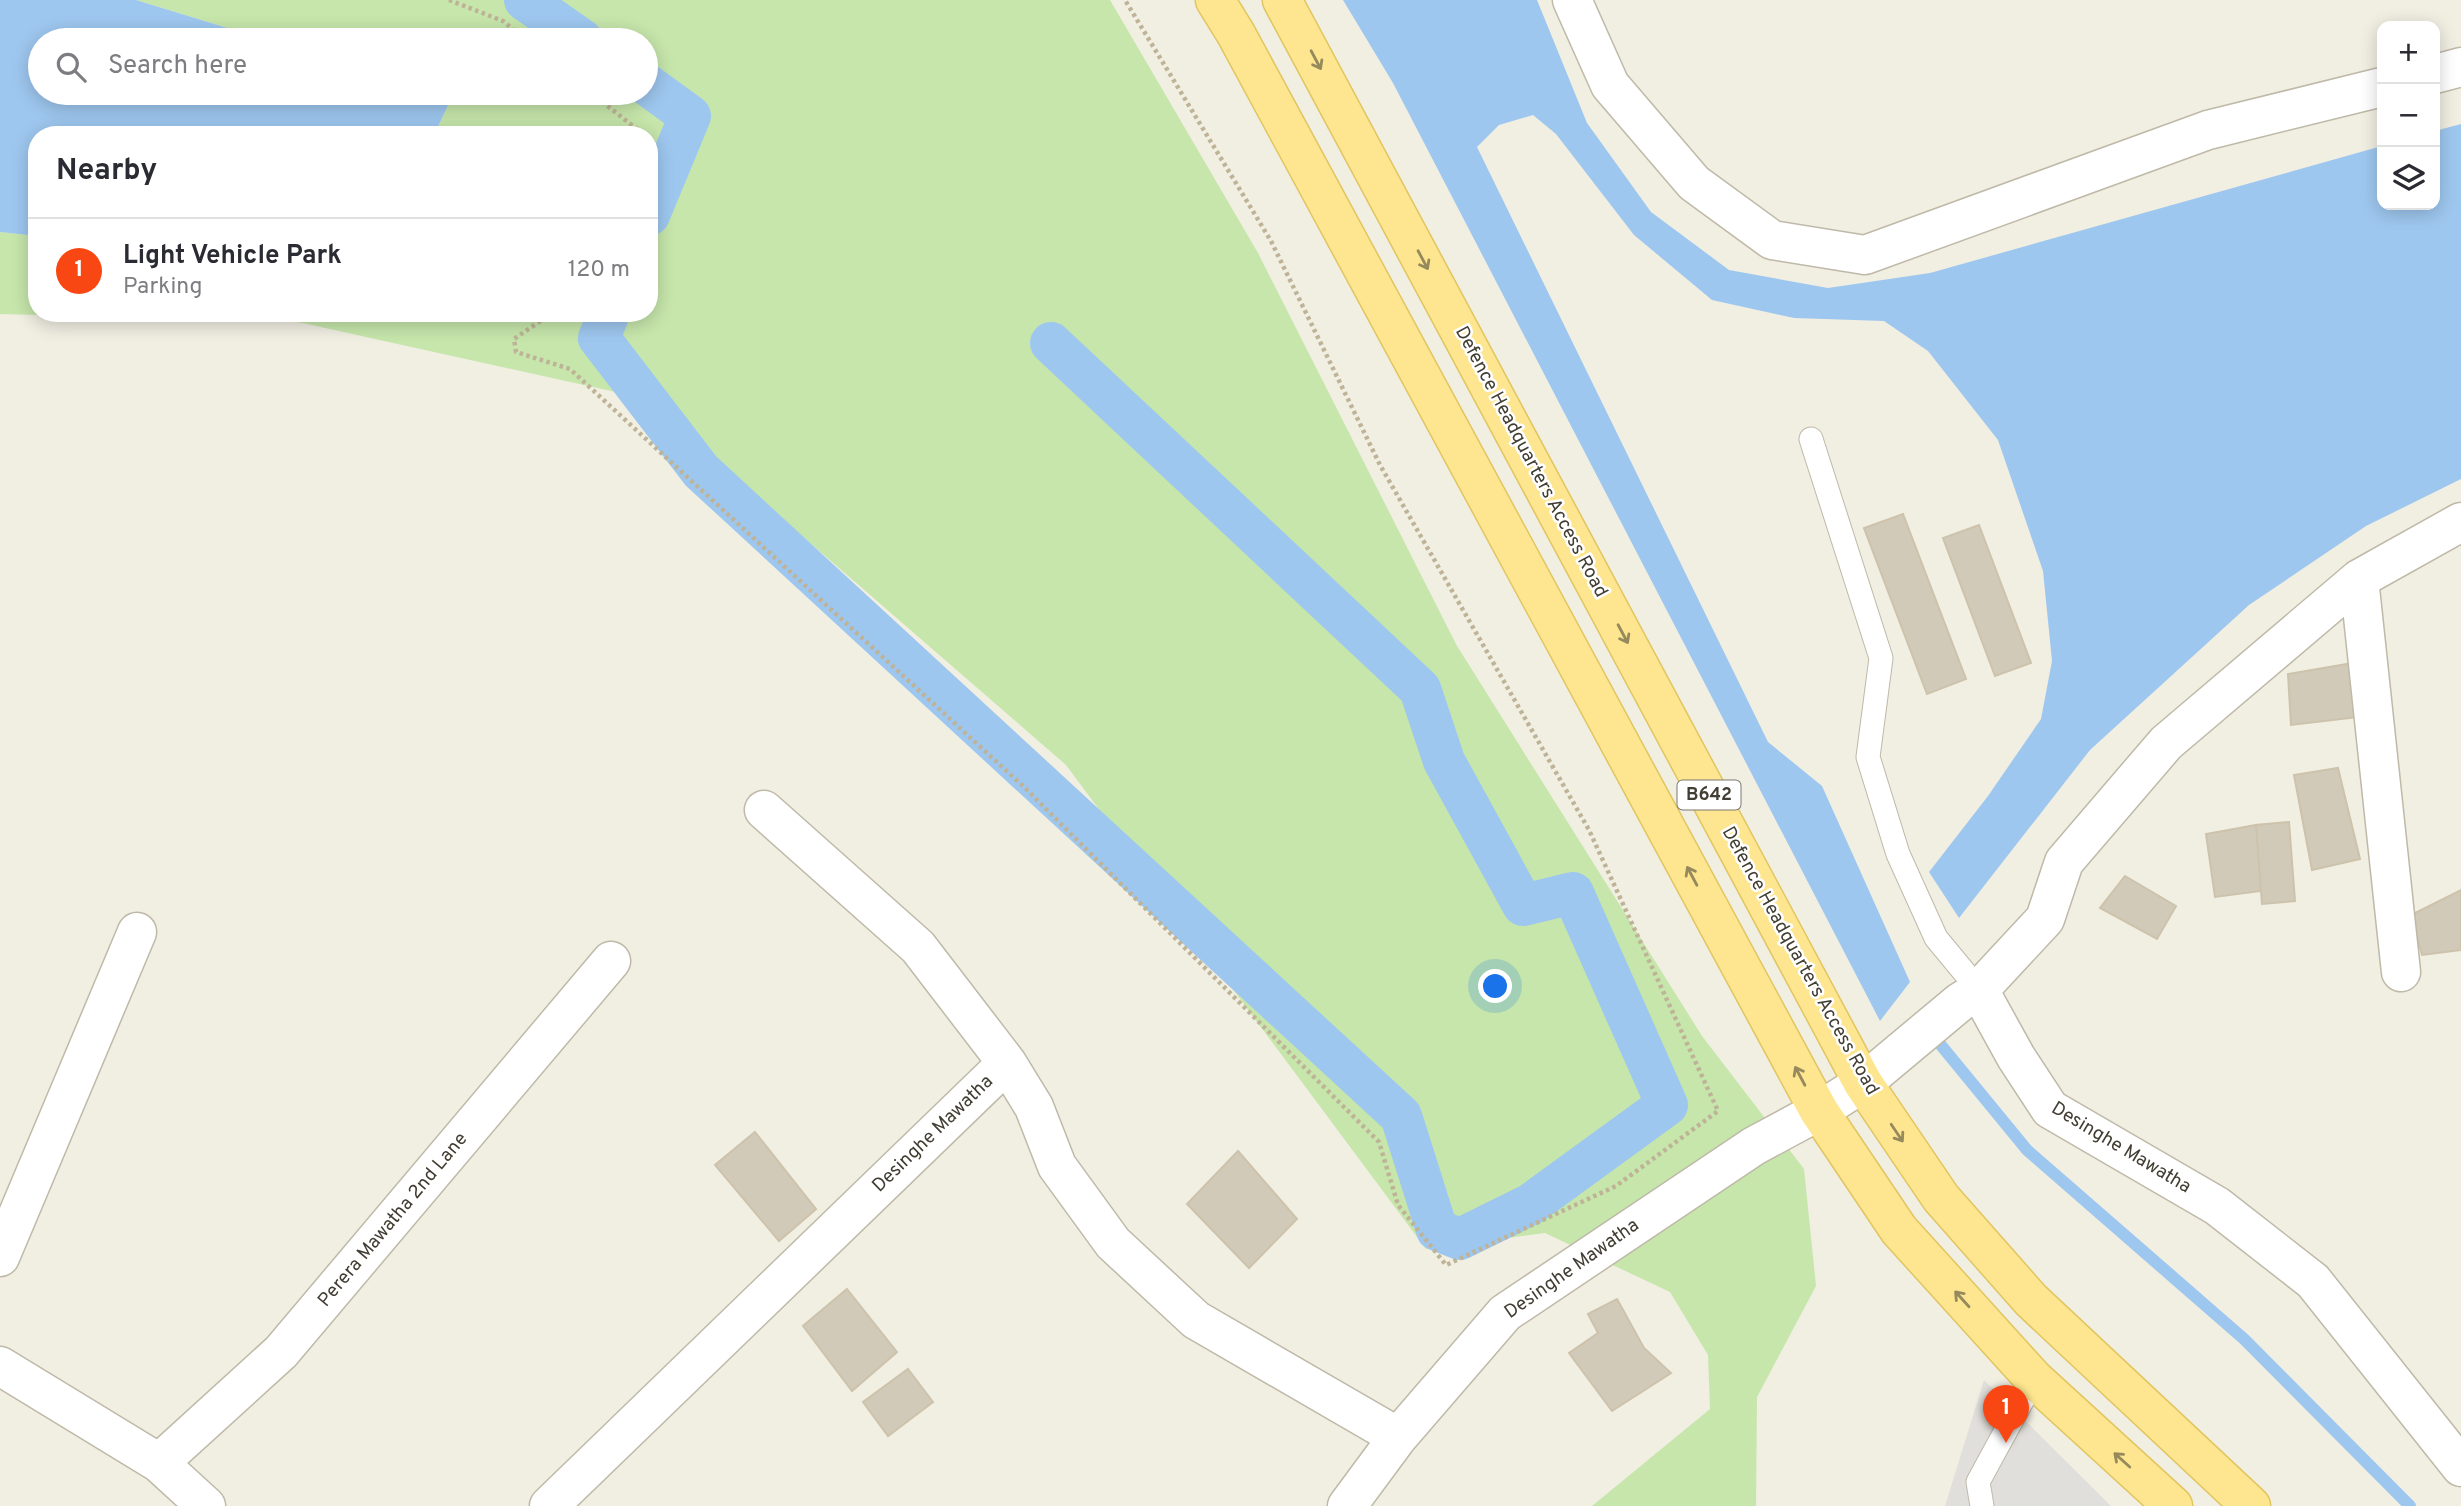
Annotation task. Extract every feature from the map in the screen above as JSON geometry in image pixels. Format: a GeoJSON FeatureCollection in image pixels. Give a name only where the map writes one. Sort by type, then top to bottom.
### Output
{"type":"FeatureCollection","features":[{"type":"Feature","properties":{"kind":"main road","name":"B642"},"geometry":{"type":"LineString","coordinates":[[1215,0],[1236,34],[1819,1111],[1899,1230],[2034,1379],[2173,1506]]}},
{"type":"Feature","properties":{"kind":"main road","name":"Defence Headquarters Access Road"},"geometry":{"type":"LineString","coordinates":[[1282,0],[1863,1083],[1941,1199],[2031,1300],[2251,1506]]}},
{"type":"Feature","properties":{"kind":"street"},"geometry":{"type":"LineString","coordinates":[[1572,0],[1610,85],[1694,183],[1772,240],[1865,255],[2208,130],[2377,88]]}},
{"type":"Feature","properties":{"kind":"street"},"geometry":{"type":"LineString","coordinates":[[2440,73],[2461,67]]}},
{"type":"Feature","properties":{"kind":"street"},"geometry":{"type":"LineString","coordinates":[[1979,990],[2045,919],[2064,862],[2165,743],[2359,579],[2461,522]]}},
{"type":"Feature","properties":{"kind":"street"},"geometry":{"type":"LineString","coordinates":[[2359,579],[2401,972]]}},
{"type":"Feature","properties":{"kind":"street"},"geometry":{"type":"LineString","coordinates":[[764,810],[918,947],[1007,1063]]}},
{"type":"Feature","properties":{"kind":"street"},"geometry":{"type":"LineString","coordinates":[[0,1257],[137,932]]}},
{"type":"Feature","properties":{"kind":"street","name":"Perera Mawatha 2nd Lane"},"geometry":{"type":"LineString","coordinates":[[159,1463],[281,1352],[611,961]]}},
{"type":"Feature","properties":{"kind":"street","name":"Desinghe Mawatha"},"geometry":{"type":"LineString","coordinates":[[549,1506],[1007,1063],[1034,1107],[1057,1166],[1113,1243],[1196,1320],[1398,1437],[1505,1312],[1754,1146],[1819,1111],[1863,1083],[1979,990],[2016,1057],[2050,1109],[2217,1206],[2313,1281],[2461,1467]]}},
{"type":"Feature","properties":{"kind":"street"},"geometry":{"type":"LineString","coordinates":[[0,1366],[159,1463],[206,1506]]}},
{"type":"Feature","properties":{"kind":"street"},"geometry":{"type":"LineString","coordinates":[[1346,1506],[1398,1437]]}},
{"type":"Feature","properties":{"kind":"lane"},"geometry":{"type":"LineString","coordinates":[[1811,439],[1881,658],[1868,757],[1898,854],[1936,938],[1979,990]]}},
{"type":"Feature","properties":{"kind":"lane"},"geometry":{"type":"LineString","coordinates":[[1982,1506],[1978,1482],[2034,1379]]}},
{"type":"Feature","properties":{"kind":"path"},"geometry":{"type":"LineString","coordinates":[[449,0],[503,21],[511,28]]}},
{"type":"Feature","properties":{"kind":"path"},"geometry":{"type":"LineString","coordinates":[[539,322],[514,339],[516,352],[570,369],[1025,788],[1379,1142],[1398,1205],[1446,1265],[1616,1186],[1718,1111],[1589,830],[1380,465],[1270,241],[1125,0]]}},
{"type":"Feature","properties":{"kind":"path"},"geometry":{"type":"LineString","coordinates":[[606,105],[633,126]]}},
{"type":"Feature","properties":{"kind":"green space"},"geometry":{"type":"Polygon","coordinates":[[[136,0],[1110,0],[1258,253],[1457,646],[1702,1036],[1804,1169],[1816,1286],[1757,1397],[1756,1506],[1592,1506],[1710,1409],[1708,1355],[1670,1292],[1545,1233],[1426,1249],[1066,765],[643,398],[298,322],[658,322],[658,126],[438,126],[448,105],[658,105],[658,28],[228,28],[136,0]]]}},
{"type":"Feature","properties":{"kind":"green space"},"geometry":{"type":"Polygon","coordinates":[[[0,232],[28,235],[28,315],[0,314],[0,232]]]}},
{"type":"Feature","properties":{"kind":"shaded area"},"geometry":{"type":"Polygon","coordinates":[[[1984,1380],[2111,1506],[1945,1506],[1984,1380]]]}},
{"type":"Feature","properties":{"kind":"water"},"geometry":{"type":"Polygon","coordinates":[[[0,0],[136,0],[228,28],[28,28],[28,105],[448,105],[438,126],[28,126],[28,235],[0,232],[0,0]]]}},
{"type":"Feature","properties":{"kind":"water"},"geometry":{"type":"Polygon","coordinates":[[[1343,0],[1537,0],[1587,123],[1651,212],[1729,270],[1828,288],[1930,273],[2377,147],[2377,210],[2440,210],[2440,130],[2461,124],[2461,479],[2366,526],[2249,605],[2090,750],[1959,918],[1929,872],[1988,796],[2041,719],[2052,661],[2043,571],[1998,440],[1928,351],[1884,321],[1794,318],[1712,300],[1634,235],[1556,134],[1533,115],[1499,125],[1477,147],[1768,742],[1822,786],[1910,982],[1880,1021],[1393,83],[1343,0]]]}},
{"type":"Feature","properties":{"kind":"building"},"geometry":{"type":"Polygon","coordinates":[[[1903,514],[1966,679],[1927,694],[1864,528],[1903,514]]]}},
{"type":"Feature","properties":{"kind":"building"},"geometry":{"type":"Polygon","coordinates":[[[1979,525],[2031,663],[1995,676],[1943,538],[1979,525]]]}},
{"type":"Feature","properties":{"kind":"building"},"geometry":{"type":"Polygon","coordinates":[[[2353,663],[2357,717],[2291,725],[2288,674],[2353,663]]]}},
{"type":"Feature","properties":{"kind":"building"},"geometry":{"type":"Polygon","coordinates":[[[2338,768],[2360,859],[2312,870],[2294,775],[2338,768]]]}},
{"type":"Feature","properties":{"kind":"building"},"geometry":{"type":"Polygon","coordinates":[[[2289,822],[2295,901],[2262,904],[2256,825],[2289,822]]]}},
{"type":"Feature","properties":{"kind":"building"},"geometry":{"type":"Polygon","coordinates":[[[2256,825],[2261,891],[2215,897],[2206,834],[2256,825]]]}},
{"type":"Feature","properties":{"kind":"building"},"geometry":{"type":"Polygon","coordinates":[[[2125,876],[2176,906],[2157,939],[2100,908],[2125,876]]]}},
{"type":"Feature","properties":{"kind":"building"},"geometry":{"type":"Polygon","coordinates":[[[2461,890],[2461,950],[2422,955],[2411,915],[2461,890]]]}},
{"type":"Feature","properties":{"kind":"building"},"geometry":{"type":"Polygon","coordinates":[[[755,1132],[816,1209],[779,1241],[715,1165],[755,1132]]]}},
{"type":"Feature","properties":{"kind":"building"},"geometry":{"type":"Polygon","coordinates":[[[1238,1151],[1297,1219],[1249,1268],[1187,1204],[1238,1151]]]}},
{"type":"Feature","properties":{"kind":"building"},"geometry":{"type":"Polygon","coordinates":[[[847,1289],[897,1352],[852,1391],[803,1326],[847,1289]]]}},
{"type":"Feature","properties":{"kind":"building"},"geometry":{"type":"Polygon","coordinates":[[[1617,1299],[1644,1348],[1671,1373],[1612,1411],[1569,1353],[1598,1333],[1588,1314],[1617,1299]]]}},
{"type":"Feature","properties":{"kind":"building"},"geometry":{"type":"Polygon","coordinates":[[[908,1369],[933,1402],[888,1436],[863,1402],[908,1369]]]}},
{"type":"Feature","properties":{"kind":"waterway"},"geometry":{"type":"LineString","coordinates":[[525,0],[565,28]]}},
{"type":"Feature","properties":{"kind":"waterway"},"geometry":{"type":"LineString","coordinates":[[658,93],[690,116],[658,193]]}},
{"type":"Feature","properties":{"kind":"waterway"},"geometry":{"type":"LineString","coordinates":[[605,322],[599,338],[701,471],[1401,1116],[1437,1230],[1460,1239],[1531,1204],[1667,1105],[1573,893],[1523,905],[1444,761],[1420,689],[1051,343]]}},
{"type":"Feature","properties":{"kind":"waterway"},"geometry":{"type":"LineString","coordinates":[[1940,1044],[2027,1150],[2244,1339],[2410,1506]]}},
{"type":"Feature","properties":{"kind":"place","name":"Light Vehicle Park"},"geometry":{"type":"Point","coordinates":[2006,1443]}}]}
